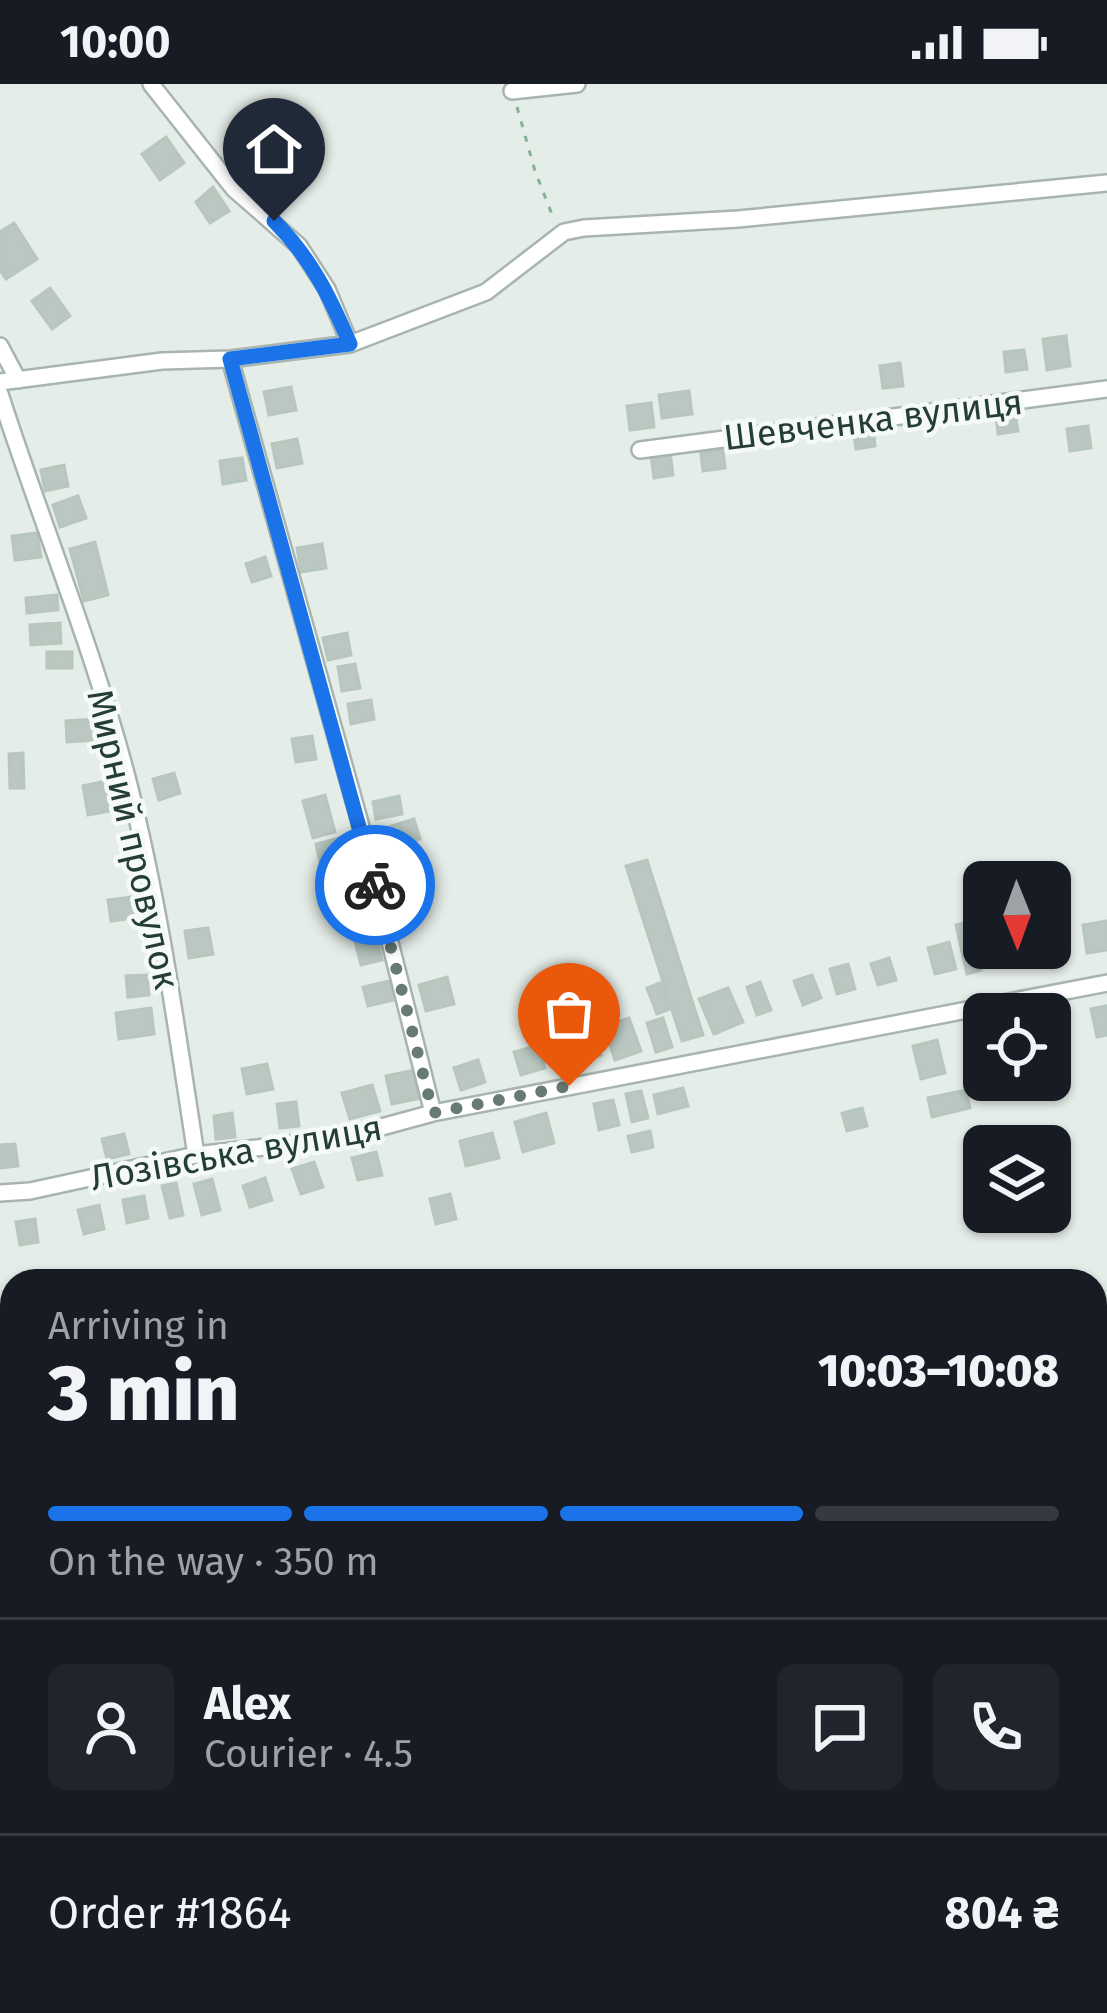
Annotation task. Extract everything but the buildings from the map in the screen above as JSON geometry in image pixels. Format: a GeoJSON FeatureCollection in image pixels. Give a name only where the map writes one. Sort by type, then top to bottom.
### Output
{"type":"FeatureCollection","features":[{"type":"Feature","properties":{"kind":"street"},"geometry":{"type":"LineString","coordinates":[[151,84],[234,189],[299,246],[327,289],[350,344]]}},
{"type":"Feature","properties":{"kind":"street"},"geometry":{"type":"LineString","coordinates":[[512,91],[577,84]]}},
{"type":"Feature","properties":{"kind":"street"},"geometry":{"type":"LineString","coordinates":[[0,382],[350,344],[486,292],[559,236],[584,228],[738,219],[1107,183]]}},
{"type":"Feature","properties":{"kind":"street"},"geometry":{"type":"LineString","coordinates":[[0,346],[18,380]]}},
{"type":"Feature","properties":{"kind":"street"},"geometry":{"type":"LineString","coordinates":[[230,359],[359,819],[433,1113]]}},
{"type":"Feature","properties":{"kind":"street","name":"Шевченка вулиця"},"geometry":{"type":"LineString","coordinates":[[640,449],[1107,389]]}},
{"type":"Feature","properties":{"kind":"street","name":"Мирний провулок"},"geometry":{"type":"LineString","coordinates":[[0,394],[103,693],[130,788],[196,1155]]}},
{"type":"Feature","properties":{"kind":"street","name":"Лозівська вулиця"},"geometry":{"type":"LineString","coordinates":[[0,1193],[30,1191],[196,1155],[341,1138],[433,1113],[1107,982]]}},
{"type":"Feature","properties":{"kind":"path"},"geometry":{"type":"LineString","coordinates":[[512,91],[559,236]]}},
{"type":"Feature","properties":{"kind":"way so far"},"geometry":{"type":"LineString","coordinates":[[375,885],[433,1113],[569,1086]]}},
{"type":"Feature","properties":{"kind":"route"},"geometry":{"type":"LineString","coordinates":[[274,221],[299,246],[327,289],[350,344],[230,359],[375,885]]}}]}
